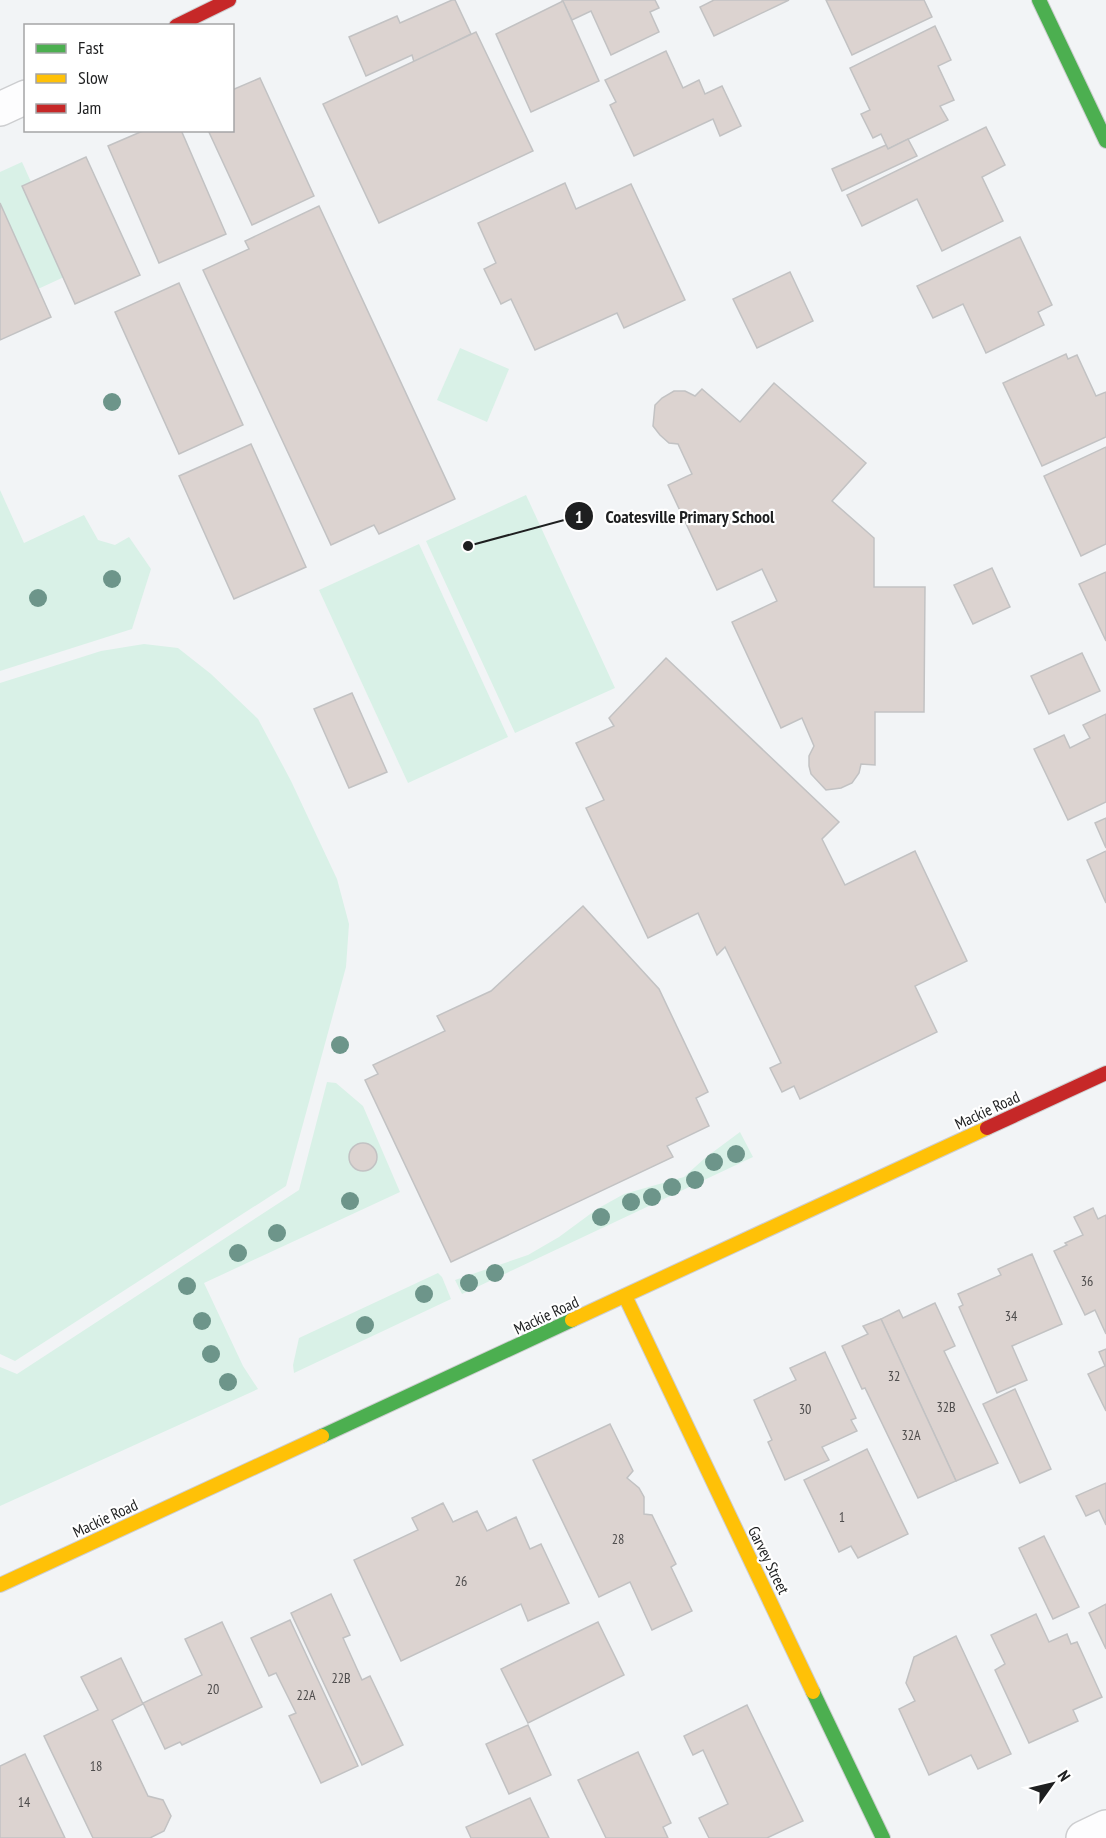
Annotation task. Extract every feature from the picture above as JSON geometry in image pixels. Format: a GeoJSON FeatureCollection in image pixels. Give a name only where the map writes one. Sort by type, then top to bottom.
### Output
{"type":"FeatureCollection","features":[{"type":"Feature","properties":{"kind":"street"},"geometry":{"type":"LineString","coordinates":[[180,24],[230,0]]}},
{"type":"Feature","properties":{"kind":"street"},"geometry":{"type":"LineString","coordinates":[[1039,0],[1106,141]]}},
{"type":"Feature","properties":{"kind":"street"},"geometry":{"type":"LineString","coordinates":[[0,109],[24,98]]}},
{"type":"Feature","properties":{"kind":"street","name":"Mackie Road"},"geometry":{"type":"LineString","coordinates":[[0,1585],[1106,1073]]}},
{"type":"Feature","properties":{"kind":"street","name":"Garvey Street"},"geometry":{"type":"LineString","coordinates":[[625,1296],[883,1838]]}},
{"type":"Feature","properties":{"kind":"street"},"geometry":{"type":"LineString","coordinates":[[1083,1838],[1106,1827]]}},
{"type":"Feature","properties":{"kind":"green space"},"geometry":{"type":"Polygon","coordinates":[[[22,162],[31,182],[22,186],[64,277],[38,289],[0,203],[0,172],[22,162]]]}},
{"type":"Feature","properties":{"kind":"green space"},"geometry":{"type":"Polygon","coordinates":[[[460,348],[509,369],[487,422],[437,400],[460,348]]]}},
{"type":"Feature","properties":{"kind":"green space"},"geometry":{"type":"Polygon","coordinates":[[[0,490],[24,543],[84,515],[98,540],[115,545],[129,537],[151,569],[132,629],[0,671],[0,490]]]}},
{"type":"Feature","properties":{"kind":"green space"},"geometry":{"type":"Polygon","coordinates":[[[526,495],[615,688],[515,733],[426,541],[526,495]]]}},
{"type":"Feature","properties":{"kind":"green space"},"geometry":{"type":"Polygon","coordinates":[[[419,544],[508,737],[408,783],[319,590],[419,544]]]}},
{"type":"Feature","properties":{"kind":"green space"},"geometry":{"type":"Polygon","coordinates":[[[144,644],[178,648],[211,674],[258,719],[291,781],[337,879],[349,924],[346,967],[286,1186],[15,1361],[0,1354],[0,683],[101,651],[144,644]]]}},
{"type":"Feature","properties":{"kind":"green space"},"geometry":{"type":"Polygon","coordinates":[[[327,1082],[336,1083],[363,1106],[400,1192],[204,1283],[243,1366],[258,1389],[0,1506],[0,1367],[17,1374],[299,1190],[327,1082]]]}},
{"type":"Feature","properties":{"kind":"green space"},"geometry":{"type":"Polygon","coordinates":[[[740,1132],[753,1157],[462,1294],[455,1280],[528,1255],[559,1237],[597,1209],[624,1194],[684,1177],[740,1132]]]}},
{"type":"Feature","properties":{"kind":"green space"},"geometry":{"type":"Polygon","coordinates":[[[438,1273],[451,1299],[294,1373],[293,1365],[299,1338],[438,1273]]]}},
{"type":"Feature","properties":{"kind":"building"},"geometry":{"type":"Polygon","coordinates":[[[455,0],[471,34],[414,62],[412,55],[366,76],[349,37],[397,16],[400,23],[455,0]]]}},
{"type":"Feature","properties":{"kind":"building"},"geometry":{"type":"Polygon","coordinates":[[[562,0],[655,0],[659,8],[650,12],[659,32],[611,55],[591,11],[572,20],[562,0]]]}},
{"type":"Feature","properties":{"kind":"building"},"geometry":{"type":"Polygon","coordinates":[[[714,0],[789,0],[714,36],[700,7],[714,0]]]}},
{"type":"Feature","properties":{"kind":"building"},"geometry":{"type":"Polygon","coordinates":[[[826,0],[924,0],[932,17],[852,55],[826,0]]]}},
{"type":"Feature","properties":{"kind":"building"},"geometry":{"type":"Polygon","coordinates":[[[563,1],[599,81],[531,112],[496,34],[563,1]]]}},
{"type":"Feature","properties":{"kind":"building"},"geometry":{"type":"Polygon","coordinates":[[[935,26],[951,60],[938,66],[954,100],[940,106],[948,120],[888,149],[881,134],[873,138],[861,114],[870,110],[850,68],[935,26]]]}},
{"type":"Feature","properties":{"kind":"building"},"geometry":{"type":"Polygon","coordinates":[[[476,32],[533,151],[379,223],[323,104],[476,32]]]}},
{"type":"Feature","properties":{"kind":"building"},"geometry":{"type":"Polygon","coordinates":[[[666,51],[683,88],[699,80],[705,94],[722,86],[741,126],[720,136],[713,119],[634,156],[610,105],[616,102],[605,80],[666,51]]]}},
{"type":"Feature","properties":{"kind":"building"},"geometry":{"type":"Polygon","coordinates":[[[260,78],[314,196],[252,225],[209,132],[234,132],[234,89],[260,78]]]}},
{"type":"Feature","properties":{"kind":"building"},"geometry":{"type":"Polygon","coordinates":[[[986,127],[1005,165],[982,177],[1003,221],[942,251],[917,199],[862,226],[847,195],[986,127]]]}},
{"type":"Feature","properties":{"kind":"building"},"geometry":{"type":"Polygon","coordinates":[[[140,132],[182,132],[226,234],[159,263],[108,146],[140,132]]]}},
{"type":"Feature","properties":{"kind":"building"},"geometry":{"type":"Polygon","coordinates":[[[908,139],[917,156],[842,191],[832,169],[886,145],[888,149],[908,139]]]}},
{"type":"Feature","properties":{"kind":"building"},"geometry":{"type":"Polygon","coordinates":[[[86,157],[140,275],[75,304],[22,186],[86,157]]]}},
{"type":"Feature","properties":{"kind":"building"},"geometry":{"type":"Polygon","coordinates":[[[565,183],[576,209],[631,184],[685,300],[624,328],[617,313],[535,350],[511,299],[501,304],[484,269],[496,263],[478,223],[565,183]]]}},
{"type":"Feature","properties":{"kind":"building"},"geometry":{"type":"Polygon","coordinates":[[[0,203],[51,317],[0,340],[0,203]]]}},
{"type":"Feature","properties":{"kind":"building"},"geometry":{"type":"Polygon","coordinates":[[[319,206],[455,499],[379,534],[374,525],[331,545],[203,270],[249,249],[245,241],[319,206]]]}},
{"type":"Feature","properties":{"kind":"building"},"geometry":{"type":"Polygon","coordinates":[[[1020,237],[1052,305],[1038,312],[1044,325],[986,353],[963,304],[933,318],[917,286],[1020,237]]]}},
{"type":"Feature","properties":{"kind":"building"},"geometry":{"type":"Polygon","coordinates":[[[790,272],[813,321],[757,348],[733,299],[790,272]]]}},
{"type":"Feature","properties":{"kind":"building"},"geometry":{"type":"Polygon","coordinates":[[[179,283],[243,425],[179,454],[115,312],[179,283]]]}},
{"type":"Feature","properties":{"kind":"building"},"geometry":{"type":"Polygon","coordinates":[[[1066,354],[1068,359],[1077,355],[1096,396],[1106,392],[1106,437],[1042,466],[1003,383],[1066,354]]]}},
{"type":"Feature","properties":{"kind":"building"},"geometry":{"type":"Polygon","coordinates":[[[774,383],[866,463],[832,501],[874,538],[874,587],[925,587],[924,712],[875,712],[875,765],[861,764],[859,773],[852,783],[841,788],[826,790],[811,774],[809,756],[814,746],[802,718],[781,728],[732,622],[777,601],[762,569],[717,590],[668,485],[692,474],[678,444],[669,443],[653,426],[655,405],[674,391],[685,391],[695,396],[702,389],[740,422],[774,383]]]}},
{"type":"Feature","properties":{"kind":"building"},"geometry":{"type":"Polygon","coordinates":[[[251,444],[306,567],[234,599],[179,476],[251,444]]]}},
{"type":"Feature","properties":{"kind":"building"},"geometry":{"type":"Polygon","coordinates":[[[1106,447],[1106,544],[1081,556],[1044,476],[1106,447]]]}},
{"type":"Feature","properties":{"kind":"building"},"geometry":{"type":"Polygon","coordinates":[[[992,568],[1010,607],[973,624],[954,585],[992,568]]]}},
{"type":"Feature","properties":{"kind":"building"},"geometry":{"type":"Polygon","coordinates":[[[1106,572],[1106,641],[1079,584],[1106,572]]]}},
{"type":"Feature","properties":{"kind":"building"},"geometry":{"type":"Polygon","coordinates":[[[1082,653],[1100,691],[1049,714],[1031,676],[1082,653]]]}},
{"type":"Feature","properties":{"kind":"building"},"geometry":{"type":"Polygon","coordinates":[[[666,658],[839,822],[822,839],[845,885],[915,851],[967,961],[915,986],[937,1032],[800,1099],[794,1086],[782,1092],[770,1068],[781,1063],[725,947],[717,955],[698,913],[648,938],[586,808],[604,800],[576,743],[614,726],[609,718],[666,658]]]}},
{"type":"Feature","properties":{"kind":"building"},"geometry":{"type":"Polygon","coordinates":[[[352,693],[387,772],[349,788],[314,709],[352,693]]]}},
{"type":"Feature","properties":{"kind":"building"},"geometry":{"type":"Polygon","coordinates":[[[1106,714],[1106,802],[1068,820],[1034,749],[1064,735],[1070,748],[1090,738],[1083,725],[1106,714]]]}},
{"type":"Feature","properties":{"kind":"building"},"geometry":{"type":"Polygon","coordinates":[[[1106,818],[1106,848],[1095,823],[1106,818]]]}},
{"type":"Feature","properties":{"kind":"building"},"geometry":{"type":"Polygon","coordinates":[[[1106,851],[1106,903],[1087,860],[1106,851]]]}},
{"type":"Feature","properties":{"kind":"building"},"geometry":{"type":"Polygon","coordinates":[[[583,906],[659,989],[708,1092],[696,1098],[709,1126],[667,1146],[673,1157],[451,1262],[365,1080],[378,1074],[373,1065],[445,1031],[437,1016],[491,991],[583,906]]]}},
{"type":"Feature","properties":{"kind":"building"},"geometry":{"type":"Polygon","coordinates":[[[363,1143],[373,1147],[377,1157],[373,1167],[363,1171],[353,1167],[349,1157],[353,1147],[363,1143]]]}},
{"type":"Feature","properties":{"kind":"building"},"geometry":{"type":"Polygon","coordinates":[[[1093,1208],[1098,1219],[1106,1215],[1106,1334],[1095,1310],[1085,1315],[1054,1251],[1083,1235],[1074,1217],[1093,1208]]]}},
{"type":"Feature","properties":{"kind":"building"},"geometry":{"type":"Polygon","coordinates":[[[1032,1254],[1062,1324],[1012,1346],[1027,1380],[997,1393],[959,1307],[963,1305],[958,1294],[1001,1275],[998,1269],[1032,1254]]]}},
{"type":"Feature","properties":{"kind":"building"},"geometry":{"type":"Polygon","coordinates":[[[935,1303],[955,1346],[944,1351],[998,1463],[956,1481],[881,1319],[899,1310],[903,1318],[935,1303]]]}},
{"type":"Feature","properties":{"kind":"building"},"geometry":{"type":"Polygon","coordinates":[[[881,1319],[956,1481],[918,1498],[842,1346],[868,1334],[863,1326],[881,1319]]]}},
{"type":"Feature","properties":{"kind":"building"},"geometry":{"type":"Polygon","coordinates":[[[1106,1349],[1106,1411],[1088,1374],[1105,1366],[1099,1352],[1106,1349]]]}},
{"type":"Feature","properties":{"kind":"building"},"geometry":{"type":"Polygon","coordinates":[[[825,1352],[856,1418],[851,1420],[857,1431],[822,1447],[829,1460],[785,1480],[768,1442],[772,1440],[754,1400],[796,1380],[790,1368],[825,1352]]]}},
{"type":"Feature","properties":{"kind":"building"},"geometry":{"type":"Polygon","coordinates":[[[1015,1389],[1051,1469],[1020,1483],[983,1404],[1015,1389]]]}},
{"type":"Feature","properties":{"kind":"building"},"geometry":{"type":"Polygon","coordinates":[[[610,1424],[633,1471],[627,1478],[639,1488],[644,1497],[644,1514],[652,1515],[676,1564],[671,1567],[692,1611],[652,1630],[630,1582],[599,1597],[533,1460],[610,1424]]]}},
{"type":"Feature","properties":{"kind":"building"},"geometry":{"type":"Polygon","coordinates":[[[867,1449],[908,1534],[858,1558],[851,1546],[839,1552],[804,1480],[867,1449]]]}},
{"type":"Feature","properties":{"kind":"building"},"geometry":{"type":"Polygon","coordinates":[[[1106,1483],[1106,1525],[1099,1510],[1086,1516],[1076,1496],[1106,1483]]]}},
{"type":"Feature","properties":{"kind":"building"},"geometry":{"type":"Polygon","coordinates":[[[443,1503],[453,1522],[477,1511],[487,1531],[516,1517],[530,1549],[541,1544],[569,1603],[528,1621],[521,1604],[401,1661],[354,1560],[418,1530],[412,1518],[443,1503]]]}},
{"type":"Feature","properties":{"kind":"building"},"geometry":{"type":"Polygon","coordinates":[[[1044,1536],[1079,1607],[1053,1619],[1019,1548],[1044,1536]]]}},
{"type":"Feature","properties":{"kind":"building"},"geometry":{"type":"Polygon","coordinates":[[[331,1594],[350,1635],[343,1638],[362,1680],[370,1676],[403,1745],[362,1765],[291,1613],[331,1594]]]}},
{"type":"Feature","properties":{"kind":"building"},"geometry":{"type":"Polygon","coordinates":[[[1106,1604],[1106,1649],[1089,1613],[1106,1604]]]}},
{"type":"Feature","properties":{"kind":"building"},"geometry":{"type":"Polygon","coordinates":[[[1036,1614],[1049,1642],[1067,1634],[1071,1644],[1077,1642],[1102,1697],[1073,1710],[1078,1721],[1029,1743],[995,1670],[1005,1664],[991,1635],[1036,1614]]]}},
{"type":"Feature","properties":{"kind":"building"},"geometry":{"type":"Polygon","coordinates":[[[290,1620],[358,1766],[321,1783],[289,1716],[296,1713],[276,1673],[269,1676],[251,1638],[290,1620]]]}},
{"type":"Feature","properties":{"kind":"building"},"geometry":{"type":"Polygon","coordinates":[[[222,1622],[262,1707],[182,1745],[180,1742],[165,1749],[143,1703],[202,1675],[185,1639],[222,1622]]]}},
{"type":"Feature","properties":{"kind":"building"},"geometry":{"type":"Polygon","coordinates":[[[598,1622],[624,1675],[528,1723],[501,1669],[598,1622]]]}},
{"type":"Feature","properties":{"kind":"building"},"geometry":{"type":"Polygon","coordinates":[[[956,1636],[1011,1754],[978,1769],[971,1755],[929,1775],[899,1709],[915,1701],[906,1683],[914,1657],[956,1636]]]}},
{"type":"Feature","properties":{"kind":"building"},"geometry":{"type":"Polygon","coordinates":[[[121,1658],[143,1704],[112,1720],[148,1796],[163,1800],[171,1816],[164,1831],[150,1838],[93,1838],[44,1736],[98,1710],[81,1677],[121,1658]]]}},
{"type":"Feature","properties":{"kind":"building"},"geometry":{"type":"Polygon","coordinates":[[[747,1705],[803,1821],[767,1838],[709,1838],[699,1818],[728,1804],[703,1750],[693,1755],[684,1736],[747,1705]]]}},
{"type":"Feature","properties":{"kind":"building"},"geometry":{"type":"Polygon","coordinates":[[[528,1725],[551,1775],[509,1794],[486,1744],[528,1725]]]}},
{"type":"Feature","properties":{"kind":"building"},"geometry":{"type":"Polygon","coordinates":[[[638,1752],[671,1823],[663,1827],[668,1838],[606,1838],[578,1780],[638,1752]]]}},
{"type":"Feature","properties":{"kind":"building"},"geometry":{"type":"Polygon","coordinates":[[[25,1754],[65,1838],[0,1838],[0,1766],[25,1754]]]}},
{"type":"Feature","properties":{"kind":"building"},"geometry":{"type":"Polygon","coordinates":[[[530,1798],[549,1838],[471,1838],[466,1827],[530,1798]]]}},
{"type":"Feature","properties":{"kind":"traffic: fast"},"geometry":{"type":"LineString","coordinates":[[1039,0],[1106,141]]}},
{"type":"Feature","properties":{"kind":"traffic: fast"},"geometry":{"type":"LineString","coordinates":[[322,1436],[572,1320]]}},
{"type":"Feature","properties":{"kind":"traffic: fast"},"geometry":{"type":"LineString","coordinates":[[813,1692],[883,1838]]}},
{"type":"Feature","properties":{"kind":"traffic: slow"},"geometry":{"type":"LineString","coordinates":[[572,1320],[987,1128]]}},
{"type":"Feature","properties":{"kind":"traffic: slow"},"geometry":{"type":"LineString","coordinates":[[625,1296],[813,1692]]}},
{"type":"Feature","properties":{"kind":"traffic: slow"},"geometry":{"type":"LineString","coordinates":[[0,1585],[322,1436]]}},
{"type":"Feature","properties":{"kind":"traffic: jam"},"geometry":{"type":"LineString","coordinates":[[180,24],[229,0]]}},
{"type":"Feature","properties":{"kind":"traffic: jam"},"geometry":{"type":"LineString","coordinates":[[987,1128],[1106,1073]]}},
{"type":"Feature","properties":{"kind":"place","name":"Coatesville Primary School"},"geometry":{"type":"Point","coordinates":[468,546]}}]}
